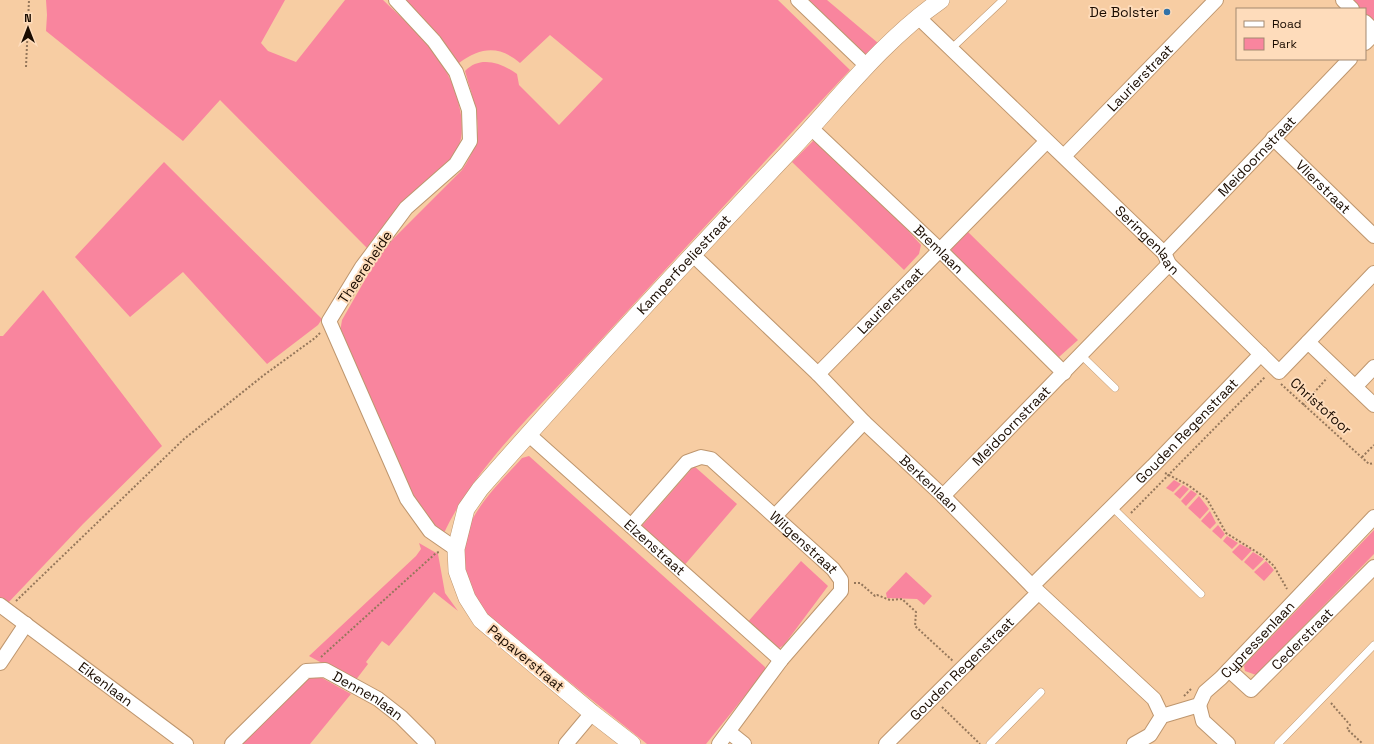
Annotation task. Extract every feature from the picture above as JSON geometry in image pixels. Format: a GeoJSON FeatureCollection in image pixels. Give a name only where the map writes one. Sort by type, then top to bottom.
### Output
{"type":"FeatureCollection","features":[{"type":"Feature","properties":{"kind":"street","name":"Theereheide"},"geometry":{"type":"LineString","coordinates":[[329,321],[362,266],[406,208],[456,164],[470,141],[469,110],[456,72],[434,41],[396,0]]}},
{"type":"Feature","properties":{"kind":"street"},"geometry":{"type":"LineString","coordinates":[[798,0],[867,66]]}},
{"type":"Feature","properties":{"kind":"street","name":"Kamperfoeliestraat"},"geometry":{"type":"LineString","coordinates":[[456,549],[466,509],[480,489],[528,434],[692,254],[811,128],[867,66],[919,18],[941,0]]}},
{"type":"Feature","properties":{"kind":"street","name":"Laurierstraat"},"geometry":{"type":"LineString","coordinates":[[1064,156],[1216,0]]}},
{"type":"Feature","properties":{"kind":"street"},"geometry":{"type":"LineString","coordinates":[[1343,0],[1351,8]]}},
{"type":"Feature","properties":{"kind":"street","name":"Seringenlaan"},"geometry":{"type":"LineString","coordinates":[[919,18],[952,48],[1046,142],[1064,156],[1274,367]]}},
{"type":"Feature","properties":{"kind":"street"},"geometry":{"type":"LineString","coordinates":[[1366,23],[1374,31]]}},
{"type":"Feature","properties":{"kind":"street"},"geometry":{"type":"LineString","coordinates":[[1366,42],[1374,34]]}},
{"type":"Feature","properties":{"kind":"street","name":"Meidoornstraat"},"geometry":{"type":"LineString","coordinates":[[943,496],[1081,355],[1273,138],[1349,60]]}},
{"type":"Feature","properties":{"kind":"street","name":"Bremlaan"},"geometry":{"type":"LineString","coordinates":[[811,128],[940,250],[1064,373]]}},
{"type":"Feature","properties":{"kind":"street","name":"Vlierstraat"},"geometry":{"type":"LineString","coordinates":[[1273,138],[1374,236]]}},
{"type":"Feature","properties":{"kind":"street","name":"Laurierstraat"},"geometry":{"type":"LineString","coordinates":[[818,374],[1046,142]]}},
{"type":"Feature","properties":{"kind":"street","name":"Berkenlaan"},"geometry":{"type":"LineString","coordinates":[[692,254],[818,374],[864,422],[943,496],[1035,590],[1154,699],[1162,716]]}},
{"type":"Feature","properties":{"kind":"street"},"geometry":{"type":"LineString","coordinates":[[1274,367],[1279,372],[1374,273]]}},
{"type":"Feature","properties":{"kind":"street"},"geometry":{"type":"LineString","coordinates":[[329,321],[407,499],[430,531],[456,549]]}},
{"type":"Feature","properties":{"kind":"street"},"geometry":{"type":"LineString","coordinates":[[1308,342],[1374,405]]}},
{"type":"Feature","properties":{"kind":"street","name":"Gouden Regenstraat"},"geometry":{"type":"LineString","coordinates":[[886,744],[1035,590],[1112,506],[1153,466],[1261,354]]}},
{"type":"Feature","properties":{"kind":"street"},"geometry":{"type":"LineString","coordinates":[[1355,387],[1374,367]]}},
{"type":"Feature","properties":{"kind":"street"},"geometry":{"type":"LineString","coordinates":[[775,516],[864,422]]}},
{"type":"Feature","properties":{"kind":"street","name":"Elzenstraat"},"geometry":{"type":"LineString","coordinates":[[528,434],[781,660]]}},
{"type":"Feature","properties":{"kind":"street","name":"Wilgenstraat"},"geometry":{"type":"LineString","coordinates":[[630,526],[687,462],[701,457],[711,459],[833,569],[841,580],[841,591],[781,660],[719,744]]}},
{"type":"Feature","properties":{"kind":"street","name":"Cypressenlaan"},"geometry":{"type":"LineString","coordinates":[[1199,705],[1205,692],[1229,670],[1374,517]]}},
{"type":"Feature","properties":{"kind":"street","name":"Papaverstraat"},"geometry":{"type":"LineString","coordinates":[[456,549],[457,571],[467,598],[481,620],[592,713],[632,744]]}},
{"type":"Feature","properties":{"kind":"street","name":"Cederstraat"},"geometry":{"type":"LineString","coordinates":[[1229,670],[1251,690],[1374,567]]}},
{"type":"Feature","properties":{"kind":"street","name":"Eikenlaan"},"geometry":{"type":"LineString","coordinates":[[3,608],[186,744]]}},
{"type":"Feature","properties":{"kind":"street"},"geometry":{"type":"LineString","coordinates":[[0,662],[26,624]]}},
{"type":"Feature","properties":{"kind":"street","name":"Dennenlaan"},"geometry":{"type":"LineString","coordinates":[[306,671],[325,670],[378,699],[401,717],[428,744]]}},
{"type":"Feature","properties":{"kind":"street"},"geometry":{"type":"LineString","coordinates":[[232,744],[306,671]]}},
{"type":"Feature","properties":{"kind":"street"},"geometry":{"type":"LineString","coordinates":[[1134,744],[1150,735],[1162,716],[1199,705],[1203,721],[1228,744]]}},
{"type":"Feature","properties":{"kind":"street"},"geometry":{"type":"LineString","coordinates":[[566,744],[592,713]]}},
{"type":"Feature","properties":{"kind":"street"},"geometry":{"type":"LineString","coordinates":[[729,732],[744,744]]}},
{"type":"Feature","properties":{"kind":"lane"},"geometry":{"type":"LineString","coordinates":[[952,48],[1003,0]]}},
{"type":"Feature","properties":{"kind":"lane"},"geometry":{"type":"LineString","coordinates":[[1081,355],[1115,388]]}},
{"type":"Feature","properties":{"kind":"lane"},"geometry":{"type":"LineString","coordinates":[[1112,506],[1201,594]]}},
{"type":"Feature","properties":{"kind":"lane"},"geometry":{"type":"LineString","coordinates":[[1278,744],[1374,645]]}},
{"type":"Feature","properties":{"kind":"lane"},"geometry":{"type":"LineString","coordinates":[[990,744],[1041,692]]}},
{"type":"Feature","properties":{"kind":"path"},"geometry":{"type":"LineString","coordinates":[[26,67],[29,0]]}},
{"type":"Feature","properties":{"kind":"path"},"geometry":{"type":"LineString","coordinates":[[3,608],[184,438],[264,375],[316,338],[329,321]]}},
{"type":"Feature","properties":{"kind":"path"},"geometry":{"type":"LineString","coordinates":[[1125,519],[1274,367]]}},
{"type":"Feature","properties":{"kind":"path"},"geometry":{"type":"LineString","coordinates":[[1303,405],[1336,368]]}},
{"type":"Feature","properties":{"kind":"path","name":"Christofoor"},"geometry":{"type":"LineString","coordinates":[[1280,383],[1369,464],[1374,463]]}},
{"type":"Feature","properties":{"kind":"path"},"geometry":{"type":"LineString","coordinates":[[1362,457],[1374,445]]}},
{"type":"Feature","properties":{"kind":"path"},"geometry":{"type":"LineString","coordinates":[[1153,466],[1188,485],[1207,499],[1226,533],[1263,556],[1274,566],[1287,589],[1297,598]]}},
{"type":"Feature","properties":{"kind":"path"},"geometry":{"type":"LineString","coordinates":[[306,671],[436,553],[456,549]]}},
{"type":"Feature","properties":{"kind":"path"},"geometry":{"type":"LineString","coordinates":[[841,580],[860,584],[875,596],[877,595],[890,600],[902,599],[916,612],[915,626],[960,668]]}},
{"type":"Feature","properties":{"kind":"path"},"geometry":{"type":"LineString","coordinates":[[1324,696],[1350,725],[1347,729],[1363,744]]}},
{"type":"Feature","properties":{"kind":"path"},"geometry":{"type":"LineString","coordinates":[[932,698],[978,743]]}},
{"type":"Feature","properties":{"kind":"green space"},"geometry":{"type":"Polygon","coordinates":[[[46,0],[285,0],[261,43],[268,51],[296,62],[345,0],[383,0],[421,37],[442,65],[451,80],[461,115],[462,123],[460,142],[455,153],[446,165],[385,225],[367,248],[220,100],[183,141],[46,31],[46,0]]]}},
{"type":"Feature","properties":{"kind":"green space"},"geometry":{"type":"Polygon","coordinates":[[[402,0],[778,0],[850,70],[508,440],[472,485],[456,510],[443,535],[424,526],[340,332],[342,320],[374,264],[390,242],[462,170],[470,156],[475,144],[477,121],[476,110],[465,71],[477,63],[484,62],[498,64],[511,70],[517,74],[519,85],[559,125],[603,79],[550,35],[520,63],[505,53],[490,50],[482,51],[459,63],[427,23],[402,0]]]}},
{"type":"Feature","properties":{"kind":"green space"},"geometry":{"type":"Polygon","coordinates":[[[796,0],[827,0],[878,43],[859,61],[796,0]]]}},
{"type":"Feature","properties":{"kind":"green space"},"geometry":{"type":"Polygon","coordinates":[[[1349,0],[1374,0],[1374,24],[1366,16],[1366,8],[1358,8],[1349,0]]]}},
{"type":"Feature","properties":{"kind":"green space"},"geometry":{"type":"Polygon","coordinates":[[[814,140],[904,226],[921,245],[919,254],[904,270],[792,162],[814,140]]]}},
{"type":"Feature","properties":{"kind":"green space"},"geometry":{"type":"Polygon","coordinates":[[[164,162],[322,319],[318,325],[267,364],[183,272],[130,317],[75,257],[164,162]]]}},
{"type":"Feature","properties":{"kind":"green space"},"geometry":{"type":"Polygon","coordinates":[[[967,231],[1078,340],[1059,357],[952,252],[951,246],[967,231]]]}},
{"type":"Feature","properties":{"kind":"green space"},"geometry":{"type":"Polygon","coordinates":[[[43,290],[162,446],[83,524],[7,604],[0,598],[0,336],[3,336],[43,290]]]}},
{"type":"Feature","properties":{"kind":"green space"},"geometry":{"type":"Polygon","coordinates":[[[529,456],[765,667],[765,671],[706,744],[647,744],[492,620],[479,603],[463,567],[462,551],[465,536],[471,521],[490,494],[522,458],[529,456]]]}},
{"type":"Feature","properties":{"kind":"green space"},"geometry":{"type":"Polygon","coordinates":[[[694,466],[737,504],[682,568],[640,528],[694,466]]]}},
{"type":"Feature","properties":{"kind":"green space"},"geometry":{"type":"Polygon","coordinates":[[[1174,480],[1181,484],[1173,492],[1166,488],[1174,480]]]}},
{"type":"Feature","properties":{"kind":"green space"},"geometry":{"type":"Polygon","coordinates":[[[1183,485],[1189,489],[1180,499],[1174,494],[1183,485]]]}},
{"type":"Feature","properties":{"kind":"green space"},"geometry":{"type":"Polygon","coordinates":[[[1191,490],[1197,494],[1186,506],[1181,501],[1191,490]]]}},
{"type":"Feature","properties":{"kind":"green space"},"geometry":{"type":"Polygon","coordinates":[[[1199,496],[1209,509],[1200,519],[1188,508],[1199,496]]]}},
{"type":"Feature","properties":{"kind":"green space"},"geometry":{"type":"Polygon","coordinates":[[[1210,511],[1216,523],[1210,529],[1201,521],[1210,511]]]}},
{"type":"Feature","properties":{"kind":"green space"},"geometry":{"type":"Polygon","coordinates":[[[1218,525],[1225,534],[1221,539],[1212,531],[1218,525]]]}},
{"type":"Feature","properties":{"kind":"green space"},"geometry":{"type":"Polygon","coordinates":[[[1374,530],[1374,554],[1256,675],[1245,671],[1244,666],[1246,663],[1374,530]]]}},
{"type":"Feature","properties":{"kind":"green space"},"geometry":{"type":"Polygon","coordinates":[[[1227,536],[1238,543],[1232,549],[1223,541],[1227,536]]]}},
{"type":"Feature","properties":{"kind":"green space"},"geometry":{"type":"Polygon","coordinates":[[[419,543],[438,554],[445,593],[458,611],[434,592],[389,646],[382,641],[366,662],[368,664],[355,681],[309,656],[416,556],[421,549],[419,543]]]}},
{"type":"Feature","properties":{"kind":"green space"},"geometry":{"type":"Polygon","coordinates":[[[1240,544],[1252,550],[1242,561],[1232,552],[1240,544]]]}},
{"type":"Feature","properties":{"kind":"green space"},"geometry":{"type":"Polygon","coordinates":[[[1253,552],[1264,559],[1253,570],[1244,562],[1253,552]]]}},
{"type":"Feature","properties":{"kind":"green space"},"geometry":{"type":"Polygon","coordinates":[[[801,561],[828,586],[784,645],[776,650],[746,624],[801,561]]]}},
{"type":"Feature","properties":{"kind":"green space"},"geometry":{"type":"Polygon","coordinates":[[[1266,561],[1274,570],[1264,581],[1254,572],[1266,561]]]}},
{"type":"Feature","properties":{"kind":"green space"},"geometry":{"type":"Polygon","coordinates":[[[906,572],[932,596],[924,605],[917,599],[887,598],[886,593],[906,572]]]}},
{"type":"Feature","properties":{"kind":"green space"},"geometry":{"type":"Polygon","coordinates":[[[317,675],[351,694],[310,744],[241,744],[310,677],[317,675]]]}},
{"type":"Feature","properties":{"kind":"place","name":"De Bolster"},"geometry":{"type":"Point","coordinates":[1167,12]}}]}
